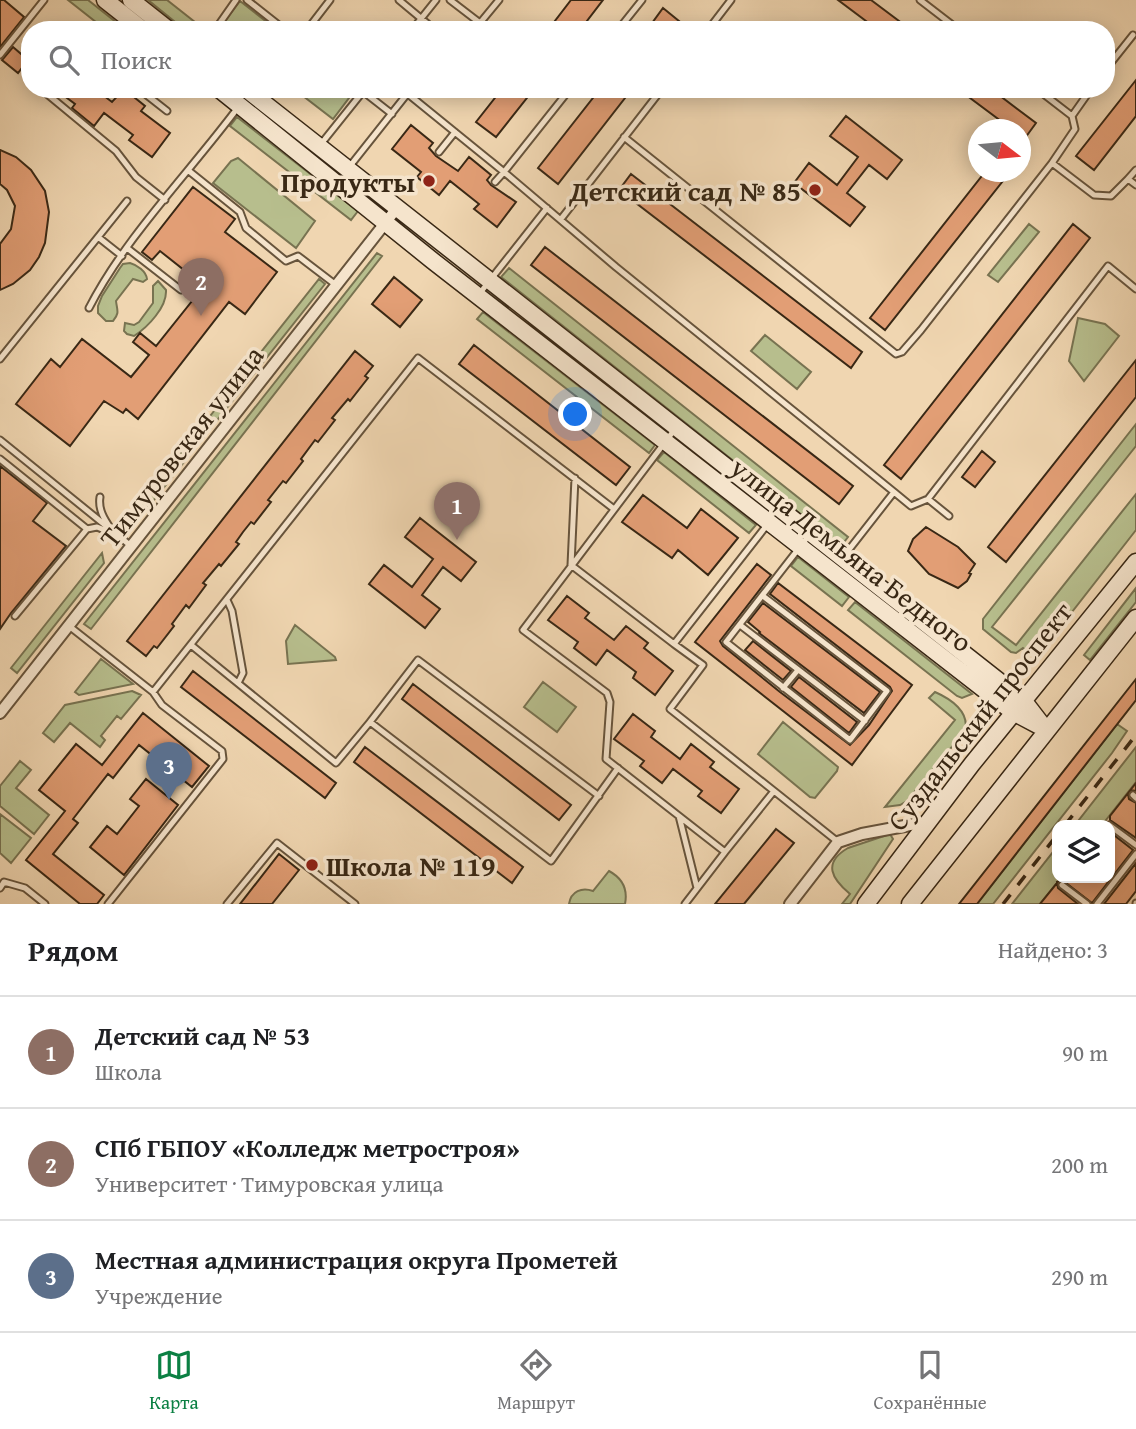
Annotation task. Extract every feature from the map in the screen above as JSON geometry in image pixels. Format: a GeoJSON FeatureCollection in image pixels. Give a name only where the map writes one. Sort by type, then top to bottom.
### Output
{"type":"FeatureCollection","features":[{"type":"Feature","properties":{"kind":"street"},"geometry":{"type":"LineString","coordinates":[[105,0],[132,21]]}},
{"type":"Feature","properties":{"kind":"street"},"geometry":{"type":"LineString","coordinates":[[131,0],[158,21]]}},
{"type":"Feature","properties":{"kind":"street","name":"улица Демьяна Бедного"},"geometry":{"type":"LineString","coordinates":[[248,98],[309,160],[478,296],[670,434]]}},
{"type":"Feature","properties":{"kind":"street","name":"улица Демьяна Бедного"},"geometry":{"type":"LineString","coordinates":[[249,98],[319,146],[489,281],[670,434],[1047,730]]}},
{"type":"Feature","properties":{"kind":"street","name":"Тимуровская улица"},"geometry":{"type":"LineString","coordinates":[[0,713],[397,208]]}},
{"type":"Feature","properties":{"kind":"street","name":"Суздальский проспект"},"geometry":{"type":"LineString","coordinates":[[866,904],[926,822],[1136,562]]}},
{"type":"Feature","properties":{"kind":"street"},"geometry":{"type":"LineString","coordinates":[[910,904],[1136,618]]}},
{"type":"Feature","properties":{"kind":"street"},"geometry":{"type":"LineString","coordinates":[[790,904],[838,842],[862,834],[926,822]]}},
{"type":"Feature","properties":{"kind":"lane"},"geometry":{"type":"LineString","coordinates":[[27,21],[44,0]]}},
{"type":"Feature","properties":{"kind":"lane"},"geometry":{"type":"LineString","coordinates":[[221,21],[236,0]]}},
{"type":"Feature","properties":{"kind":"lane"},"geometry":{"type":"LineString","coordinates":[[247,0],[274,21]]}},
{"type":"Feature","properties":{"kind":"lane"},"geometry":{"type":"LineString","coordinates":[[314,21],[330,0]]}},
{"type":"Feature","properties":{"kind":"lane"},"geometry":{"type":"LineString","coordinates":[[399,0],[424,21]]}},
{"type":"Feature","properties":{"kind":"lane"},"geometry":{"type":"LineString","coordinates":[[419,21],[436,0]]}},
{"type":"Feature","properties":{"kind":"lane"},"geometry":{"type":"LineString","coordinates":[[450,0],[477,21]]}},
{"type":"Feature","properties":{"kind":"lane"},"geometry":{"type":"LineString","coordinates":[[482,21],[499,0]]}},
{"type":"Feature","properties":{"kind":"lane"},"geometry":{"type":"LineString","coordinates":[[625,21],[642,0]]}},
{"type":"Feature","properties":{"kind":"lane"},"geometry":{"type":"LineString","coordinates":[[715,21],[731,0]]}},
{"type":"Feature","properties":{"kind":"lane"},"geometry":{"type":"LineString","coordinates":[[920,0],[947,21]]}},
{"type":"Feature","properties":{"kind":"lane"},"geometry":{"type":"LineString","coordinates":[[0,55],[21,29]]}},
{"type":"Feature","properties":{"kind":"lane"},"geometry":{"type":"LineString","coordinates":[[1115,58],[1133,35]]}},
{"type":"Feature","properties":{"kind":"lane"},"geometry":{"type":"LineString","coordinates":[[52,98],[116,150],[136,177],[165,200]]}},
{"type":"Feature","properties":{"kind":"lane"},"geometry":{"type":"LineString","coordinates":[[150,98],[167,111]]}},
{"type":"Feature","properties":{"kind":"lane"},"geometry":{"type":"LineString","coordinates":[[89,308],[101,284],[127,248],[243,98]]}},
{"type":"Feature","properties":{"kind":"lane"},"geometry":{"type":"LineString","coordinates":[[309,160],[357,98]]}},
{"type":"Feature","properties":{"kind":"lane"},"geometry":{"type":"LineString","coordinates":[[373,98],[392,114]]}},
{"type":"Feature","properties":{"kind":"lane"},"geometry":{"type":"LineString","coordinates":[[348,169],[404,98]]}},
{"type":"Feature","properties":{"kind":"lane"},"geometry":{"type":"LineString","coordinates":[[417,98],[503,172],[911,506],[929,499],[1108,266],[1136,289]]}},
{"type":"Feature","properties":{"kind":"lane"},"geometry":{"type":"LineString","coordinates":[[495,183],[563,98]]}},
{"type":"Feature","properties":{"kind":"lane"},"geometry":{"type":"LineString","coordinates":[[561,219],[655,98]]}},
{"type":"Feature","properties":{"kind":"lane"},"geometry":{"type":"LineString","coordinates":[[624,137],[896,354],[902,352],[921,330],[1052,163],[1075,129],[1072,116],[1049,98]]}},
{"type":"Feature","properties":{"kind":"lane"},"geometry":{"type":"LineString","coordinates":[[1072,116],[1085,98]]}},
{"type":"Feature","properties":{"kind":"lane"},"geometry":{"type":"LineString","coordinates":[[439,152],[455,132]]}},
{"type":"Feature","properties":{"kind":"lane"},"geometry":{"type":"LineString","coordinates":[[1052,163],[1100,197],[1111,197],[1136,170]]}},
{"type":"Feature","properties":{"kind":"lane"},"geometry":{"type":"LineString","coordinates":[[189,171],[240,212],[246,228],[286,261],[298,256],[336,285]]}},
{"type":"Feature","properties":{"kind":"lane"},"geometry":{"type":"LineString","coordinates":[[1128,179],[1136,186]]}},
{"type":"Feature","properties":{"kind":"lane"},"geometry":{"type":"LineString","coordinates":[[0,359],[127,201]]}},
{"type":"Feature","properties":{"kind":"lane"},"geometry":{"type":"LineString","coordinates":[[478,296],[547,208]]}},
{"type":"Feature","properties":{"kind":"lane"},"geometry":{"type":"LineString","coordinates":[[98,237],[122,256]]}},
{"type":"Feature","properties":{"kind":"lane"},"geometry":{"type":"LineString","coordinates":[[127,248],[181,290]]}},
{"type":"Feature","properties":{"kind":"lane"},"geometry":{"type":"LineString","coordinates":[[153,692],[418,358],[614,509]]}},
{"type":"Feature","properties":{"kind":"lane"},"geometry":{"type":"LineString","coordinates":[[670,434],[523,630],[607,694],[610,702],[606,759],[725,852]]}},
{"type":"Feature","properties":{"kind":"lane"},"geometry":{"type":"LineString","coordinates":[[0,440],[131,546]]}},
{"type":"Feature","properties":{"kind":"lane"},"geometry":{"type":"LineString","coordinates":[[0,459],[87,529]]}},
{"type":"Feature","properties":{"kind":"lane"},"geometry":{"type":"LineString","coordinates":[[571,565],[575,478]]}},
{"type":"Feature","properties":{"kind":"lane"},"geometry":{"type":"LineString","coordinates":[[837,565],[894,492]]}},
{"type":"Feature","properties":{"kind":"lane"},"geometry":{"type":"LineString","coordinates":[[100,497],[99,504],[104,518],[113,533]]}},
{"type":"Feature","properties":{"kind":"lane"},"geometry":{"type":"LineString","coordinates":[[929,499],[949,516]]}},
{"type":"Feature","properties":{"kind":"lane"},"geometry":{"type":"LineString","coordinates":[[674,644],[774,516]]}},
{"type":"Feature","properties":{"kind":"lane"},"geometry":{"type":"LineString","coordinates":[[15,616],[87,529],[97,527],[113,533]]}},
{"type":"Feature","properties":{"kind":"lane"},"geometry":{"type":"LineString","coordinates":[[763,596],[887,691],[850,740],[726,642],[805,540]]}},
{"type":"Feature","properties":{"kind":"lane"},"geometry":{"type":"LineString","coordinates":[[571,565],[703,665],[670,709],[838,842]]}},
{"type":"Feature","properties":{"kind":"lane"},"geometry":{"type":"LineString","coordinates":[[227,600],[232,611],[243,673],[238,683]]}},
{"type":"Feature","properties":{"kind":"lane"},"geometry":{"type":"LineString","coordinates":[[740,625],[864,721]]}},
{"type":"Feature","properties":{"kind":"lane"},"geometry":{"type":"LineString","coordinates":[[69,626],[153,692],[162,705],[222,751],[223,759],[108,904]]}},
{"type":"Feature","properties":{"kind":"lane"},"geometry":{"type":"LineString","coordinates":[[191,645],[336,763],[418,660],[598,796]]}},
{"type":"Feature","properties":{"kind":"lane"},"geometry":{"type":"LineString","coordinates":[[783,688],[797,670]]}},
{"type":"Feature","properties":{"kind":"lane"},"geometry":{"type":"LineString","coordinates":[[370,722],[551,861],[618,768]]}},
{"type":"Feature","properties":{"kind":"lane"},"geometry":{"type":"LineString","coordinates":[[685,904],[774,792]]}},
{"type":"Feature","properties":{"kind":"lane"},"geometry":{"type":"LineString","coordinates":[[679,816],[698,888]]}},
{"type":"Feature","properties":{"kind":"lane"},"geometry":{"type":"LineString","coordinates":[[1115,829],[1136,845]]}},
{"type":"Feature","properties":{"kind":"lane"},"geometry":{"type":"LineString","coordinates":[[227,904],[277,843],[355,904]]}},
{"type":"Feature","properties":{"kind":"lane"},"geometry":{"type":"LineString","coordinates":[[1097,904],[1136,854]]}},
{"type":"Feature","properties":{"kind":"lane"},"geometry":{"type":"LineString","coordinates":[[1,883],[25,888],[46,904]]}},
{"type":"Feature","properties":{"kind":"lane"},"geometry":{"type":"LineString","coordinates":[[1062,885],[1087,904]]}},
{"type":"Feature","properties":{"kind":"green space"},"geometry":{"type":"Polygon","coordinates":[[[68,0],[88,0],[115,21],[95,21],[68,0]]]}},
{"type":"Feature","properties":{"kind":"green space"},"geometry":{"type":"Polygon","coordinates":[[[148,0],[167,0],[194,21],[174,21],[148,0]]]}},
{"type":"Feature","properties":{"kind":"green space"},"geometry":{"type":"Polygon","coordinates":[[[240,1],[266,21],[225,21],[240,1]]]}},
{"type":"Feature","properties":{"kind":"green space"},"geometry":{"type":"Polygon","coordinates":[[[306,98],[349,98],[333,119],[306,98]]]}},
{"type":"Feature","properties":{"kind":"green space"},"geometry":{"type":"Polygon","coordinates":[[[237,117],[358,211],[351,220],[230,126],[237,117]]]}},
{"type":"Feature","properties":{"kind":"green space"},"geometry":{"type":"Polygon","coordinates":[[[238,158],[315,221],[296,248],[213,183],[231,161],[238,158]]]}},
{"type":"Feature","properties":{"kind":"green space"},"geometry":{"type":"Polygon","coordinates":[[[1029,224],[1039,232],[998,282],[988,275],[1029,224]]]}},
{"type":"Feature","properties":{"kind":"green space"},"geometry":{"type":"Polygon","coordinates":[[[377,253],[382,256],[91,629],[84,624],[377,253]]]}},
{"type":"Feature","properties":{"kind":"green space"},"geometry":{"type":"Polygon","coordinates":[[[130,263],[141,269],[147,279],[143,282],[133,279],[116,301],[118,311],[115,318],[113,321],[106,321],[98,313],[102,296],[123,264],[130,263]]]}},
{"type":"Feature","properties":{"kind":"green space"},"geometry":{"type":"Polygon","coordinates":[[[509,268],[848,537],[841,546],[501,277],[509,268]]]}},
{"type":"Feature","properties":{"kind":"green space"},"geometry":{"type":"Polygon","coordinates":[[[319,279],[325,284],[142,515],[133,513],[319,279]]]}},
{"type":"Feature","properties":{"kind":"green space"},"geometry":{"type":"Polygon","coordinates":[[[158,281],[166,290],[160,310],[151,322],[134,336],[127,334],[124,331],[125,323],[134,325],[139,322],[153,303],[153,286],[158,281]]]}},
{"type":"Feature","properties":{"kind":"green space"},"geometry":{"type":"Polygon","coordinates":[[[483,312],[655,445],[649,453],[477,319],[483,312]]]}},
{"type":"Feature","properties":{"kind":"green space"},"geometry":{"type":"Polygon","coordinates":[[[1078,318],[1105,324],[1119,336],[1084,381],[1069,361],[1078,318]]]}},
{"type":"Feature","properties":{"kind":"green space"},"geometry":{"type":"Polygon","coordinates":[[[765,335],[811,372],[797,389],[751,351],[765,335]]]}},
{"type":"Feature","properties":{"kind":"green space"},"geometry":{"type":"Polygon","coordinates":[[[1136,424],[1136,446],[992,627],[1016,645],[1136,494],[1136,530],[1036,658],[1023,648],[1016,653],[1011,652],[983,629],[983,619],[1136,424]]]}},
{"type":"Feature","properties":{"kind":"green space"},"geometry":{"type":"Polygon","coordinates":[[[664,452],[756,525],[749,533],[657,460],[664,452]]]}},
{"type":"Feature","properties":{"kind":"green space"},"geometry":{"type":"Polygon","coordinates":[[[102,553],[104,563],[17,673],[11,668],[102,553]]]}},
{"type":"Feature","properties":{"kind":"green space"},"geometry":{"type":"Polygon","coordinates":[[[798,557],[849,597],[842,606],[791,566],[798,557]]]}},
{"type":"Feature","properties":{"kind":"green space"},"geometry":{"type":"Polygon","coordinates":[[[1136,588],[1136,602],[1090,660],[1084,655],[1136,588]]]}},
{"type":"Feature","properties":{"kind":"green space"},"geometry":{"type":"Polygon","coordinates":[[[855,602],[972,694],[962,698],[957,696],[848,610],[855,602]]]}},
{"type":"Feature","properties":{"kind":"green space"},"geometry":{"type":"Polygon","coordinates":[[[295,625],[336,660],[288,664],[286,641],[295,625]]]}},
{"type":"Feature","properties":{"kind":"green space"},"geometry":{"type":"Polygon","coordinates":[[[101,659],[133,684],[79,695],[75,692],[101,659]]]}},
{"type":"Feature","properties":{"kind":"green space"},"geometry":{"type":"Polygon","coordinates":[[[543,682],[576,707],[557,732],[524,707],[543,682]]]}},
{"type":"Feature","properties":{"kind":"green space"},"geometry":{"type":"Polygon","coordinates":[[[132,691],[141,695],[121,719],[117,716],[101,736],[105,740],[100,747],[70,723],[54,742],[43,733],[65,705],[132,691]]]}},
{"type":"Feature","properties":{"kind":"green space"},"geometry":{"type":"Polygon","coordinates":[[[935,692],[953,702],[962,712],[965,731],[907,801],[885,807],[955,720],[929,698],[935,692]]]}},
{"type":"Feature","properties":{"kind":"green space"},"geometry":{"type":"Polygon","coordinates":[[[783,722],[838,767],[815,798],[810,797],[758,754],[783,722]]]}},
{"type":"Feature","properties":{"kind":"green space"},"geometry":{"type":"Polygon","coordinates":[[[1117,724],[1127,731],[1059,820],[1052,820],[1052,829],[993,904],[977,904],[1117,724]]]}},
{"type":"Feature","properties":{"kind":"green space"},"geometry":{"type":"Polygon","coordinates":[[[1136,747],[1136,782],[1106,820],[1079,820],[1136,747]]]}},
{"type":"Feature","properties":{"kind":"green space"},"geometry":{"type":"Polygon","coordinates":[[[20,761],[31,770],[16,788],[49,815],[34,834],[0,806],[0,786],[20,761]]]}},
{"type":"Feature","properties":{"kind":"green space"},"geometry":{"type":"Polygon","coordinates":[[[0,814],[31,838],[11,863],[0,853],[0,814]]]}},
{"type":"Feature","properties":{"kind":"green space"},"geometry":{"type":"Polygon","coordinates":[[[890,834],[893,839],[850,904],[842,904],[850,894],[838,883],[832,871],[835,859],[848,848],[890,834]]]}},
{"type":"Feature","properties":{"kind":"green space"},"geometry":{"type":"Polygon","coordinates":[[[1052,853],[1052,883],[1057,883],[1040,904],[1012,904],[1052,853]]]}},
{"type":"Feature","properties":{"kind":"green space"},"geometry":{"type":"Polygon","coordinates":[[[609,871],[623,884],[625,904],[569,904],[578,891],[593,891],[609,871]]]}},
{"type":"Feature","properties":{"kind":"building"},"geometry":{"type":"Polygon","coordinates":[[[0,0],[4,0],[24,17],[0,47],[0,0]]]}},
{"type":"Feature","properties":{"kind":"building"},"geometry":{"type":"Polygon","coordinates":[[[571,0],[603,0],[587,21],[555,21],[571,0]]]}},
{"type":"Feature","properties":{"kind":"building"},"geometry":{"type":"Polygon","coordinates":[[[838,0],[871,0],[899,21],[866,21],[838,0]]]}},
{"type":"Feature","properties":{"kind":"building"},"geometry":{"type":"Polygon","coordinates":[[[663,8],[679,21],[654,21],[663,8]]]}},
{"type":"Feature","properties":{"kind":"building"},"geometry":{"type":"Polygon","coordinates":[[[13,47],[21,54],[21,69],[18,73],[2,60],[13,47]]]}},
{"type":"Feature","properties":{"kind":"building"},"geometry":{"type":"Polygon","coordinates":[[[1136,80],[1136,116],[1094,170],[1076,156],[1136,80]]]}},
{"type":"Feature","properties":{"kind":"building"},"geometry":{"type":"Polygon","coordinates":[[[67,98],[107,98],[112,102],[116,98],[135,98],[145,106],[141,111],[170,133],[152,157],[129,140],[133,135],[104,113],[94,126],[72,108],[75,104],[67,98]]]}},
{"type":"Feature","properties":{"kind":"building"},"geometry":{"type":"Polygon","coordinates":[[[495,98],[527,98],[496,137],[476,122],[495,98]]]}},
{"type":"Feature","properties":{"kind":"building"},"geometry":{"type":"Polygon","coordinates":[[[593,98],[625,98],[558,184],[538,168],[593,98]]]}},
{"type":"Feature","properties":{"kind":"building"},"geometry":{"type":"Polygon","coordinates":[[[970,98],[1003,98],[1031,119],[998,119],[970,98]]]}},
{"type":"Feature","properties":{"kind":"building"},"geometry":{"type":"Polygon","coordinates":[[[846,116],[902,160],[887,179],[869,165],[847,193],[865,207],[850,226],[794,183],[809,163],[837,185],[858,157],[830,136],[846,116]]]}},
{"type":"Feature","properties":{"kind":"building"},"geometry":{"type":"Polygon","coordinates":[[[411,125],[433,143],[429,148],[436,156],[458,171],[469,157],[491,175],[487,180],[491,185],[516,202],[497,227],[474,209],[479,204],[450,181],[439,195],[417,177],[421,172],[392,149],[411,125]]]}},
{"type":"Feature","properties":{"kind":"building"},"geometry":{"type":"Polygon","coordinates":[[[0,150],[16,157],[31,170],[45,191],[49,212],[45,243],[39,257],[30,270],[13,284],[0,290],[0,244],[11,229],[15,206],[7,190],[0,184],[0,150]]]}},
{"type":"Feature","properties":{"kind":"building"},"geometry":{"type":"Polygon","coordinates":[[[631,174],[862,352],[851,368],[619,190],[631,174]]]}},
{"type":"Feature","properties":{"kind":"building"},"geometry":{"type":"Polygon","coordinates":[[[977,182],[1002,182],[885,330],[870,318],[977,182]]]}},
{"type":"Feature","properties":{"kind":"building"},"geometry":{"type":"Polygon","coordinates":[[[193,187],[235,219],[225,232],[277,272],[245,314],[229,302],[138,419],[126,409],[123,413],[104,401],[70,446],[16,404],[51,359],[60,367],[82,339],[131,377],[149,355],[133,342],[140,333],[156,346],[204,286],[160,251],[152,260],[142,252],[193,187]]]}},
{"type":"Feature","properties":{"kind":"building"},"geometry":{"type":"Polygon","coordinates":[[[1073,224],[1090,238],[901,479],[884,465],[1073,224]]]}},
{"type":"Feature","properties":{"kind":"building"},"geometry":{"type":"Polygon","coordinates":[[[545,247],[853,486],[839,504],[531,265],[545,247]]]}},
{"type":"Feature","properties":{"kind":"building"},"geometry":{"type":"Polygon","coordinates":[[[394,277],[422,300],[400,327],[372,304],[394,277]]]}},
{"type":"Feature","properties":{"kind":"building"},"geometry":{"type":"Polygon","coordinates":[[[474,345],[630,467],[616,485],[459,364],[474,345]]]}},
{"type":"Feature","properties":{"kind":"building"},"geometry":{"type":"Polygon","coordinates":[[[355,351],[373,366],[365,376],[368,378],[332,418],[335,420],[318,442],[315,440],[286,483],[283,481],[268,500],[271,502],[254,524],[251,522],[243,532],[236,542],[239,544],[203,583],[206,585],[189,608],[186,605],[157,648],[154,646],[146,656],[127,641],[355,351]]]}},
{"type":"Feature","properties":{"kind":"building"},"geometry":{"type":"Polygon","coordinates":[[[1136,360],[1136,397],[1006,562],[988,547],[1136,360]]]}},
{"type":"Feature","properties":{"kind":"building"},"geometry":{"type":"Polygon","coordinates":[[[982,451],[995,462],[975,487],[962,477],[982,451]]]}},
{"type":"Feature","properties":{"kind":"building"},"geometry":{"type":"Polygon","coordinates":[[[0,466],[47,503],[33,521],[66,546],[0,629],[0,466]]]}},
{"type":"Feature","properties":{"kind":"building"},"geometry":{"type":"Polygon","coordinates":[[[643,495],[687,528],[701,509],[738,538],[708,575],[678,550],[672,558],[622,522],[643,495]]]}},
{"type":"Feature","properties":{"kind":"building"},"geometry":{"type":"Polygon","coordinates":[[[420,518],[476,562],[461,581],[443,567],[422,595],[440,609],[425,628],[369,584],[384,565],[412,587],[433,559],[405,537],[420,518]]]}},
{"type":"Feature","properties":{"kind":"building"},"geometry":{"type":"Polygon","coordinates":[[[926,527],[958,547],[975,564],[967,581],[958,588],[929,574],[908,551],[913,539],[926,527]]]}},
{"type":"Feature","properties":{"kind":"building"},"geometry":{"type":"Polygon","coordinates":[[[757,564],[771,575],[720,641],[780,692],[850,745],[869,725],[892,691],[770,594],[778,583],[912,685],[852,765],[695,642],[757,564]]]}},
{"type":"Feature","properties":{"kind":"building"},"geometry":{"type":"Polygon","coordinates":[[[567,596],[589,613],[585,618],[614,640],[626,626],[648,643],[644,648],[673,671],[655,695],[633,678],[636,672],[607,650],[596,665],[574,648],[578,642],[548,620],[567,596]]]}},
{"type":"Feature","properties":{"kind":"building"},"geometry":{"type":"Polygon","coordinates":[[[763,603],[880,692],[864,713],[748,622],[763,603]]]}},
{"type":"Feature","properties":{"kind":"building"},"geometry":{"type":"Polygon","coordinates":[[[753,641],[791,671],[783,680],[745,650],[753,641]]]}},
{"type":"Feature","properties":{"kind":"building"},"geometry":{"type":"Polygon","coordinates":[[[193,671],[336,783],[325,798],[181,687],[193,671]]]}},
{"type":"Feature","properties":{"kind":"building"},"geometry":{"type":"Polygon","coordinates":[[[799,677],[857,722],[849,733],[791,687],[799,677]]]}},
{"type":"Feature","properties":{"kind":"building"},"geometry":{"type":"Polygon","coordinates":[[[1136,679],[1136,700],[977,904],[959,904],[1136,679]]]}},
{"type":"Feature","properties":{"kind":"building"},"geometry":{"type":"Polygon","coordinates":[[[413,684],[571,805],[559,820],[402,699],[413,684]]]}},
{"type":"Feature","properties":{"kind":"building"},"geometry":{"type":"Polygon","coordinates":[[[143,713],[209,766],[192,787],[139,745],[113,778],[108,774],[73,819],[78,823],[53,854],[104,895],[97,904],[80,904],[26,860],[65,811],[39,790],[76,744],[102,765],[143,713]]]}},
{"type":"Feature","properties":{"kind":"building"},"geometry":{"type":"Polygon","coordinates":[[[633,714],[655,731],[651,737],[680,759],[691,744],[714,762],[710,767],[739,789],[721,813],[698,796],[702,791],[673,769],[662,783],[640,766],[644,761],[614,739],[633,714]]]}},
{"type":"Feature","properties":{"kind":"building"},"geometry":{"type":"Polygon","coordinates":[[[365,747],[523,867],[512,883],[354,762],[365,747]]]}},
{"type":"Feature","properties":{"kind":"building"},"geometry":{"type":"Polygon","coordinates":[[[146,779],[178,805],[124,875],[90,847],[107,826],[117,834],[139,806],[130,799],[146,779]]]}},
{"type":"Feature","properties":{"kind":"building"},"geometry":{"type":"Polygon","coordinates":[[[1136,783],[1136,791],[1131,790],[1128,794],[1129,799],[1136,803],[1136,838],[1115,823],[1115,820],[1110,820],[1110,816],[1136,783]]]}},
{"type":"Feature","properties":{"kind":"building"},"geometry":{"type":"Polygon","coordinates":[[[776,829],[794,843],[744,904],[715,904],[776,829]]]}},
{"type":"Feature","properties":{"kind":"building"},"geometry":{"type":"Polygon","coordinates":[[[1115,836],[1133,850],[1115,873],[1115,836]]]}},
{"type":"Feature","properties":{"kind":"building"},"geometry":{"type":"Polygon","coordinates":[[[279,854],[299,870],[272,904],[240,904],[279,854]]]}},
{"type":"Feature","properties":{"kind":"building"},"geometry":{"type":"Polygon","coordinates":[[[1136,863],[1136,891],[1126,904],[1104,904],[1136,863]]]}},
{"type":"Feature","properties":{"kind":"building"},"geometry":{"type":"Polygon","coordinates":[[[1057,883],[1058,888],[1078,904],[1040,904],[1057,883]]]}},
{"type":"Feature","properties":{"kind":"building"},"geometry":{"type":"Polygon","coordinates":[[[1066,883],[1107,883],[1092,903],[1066,883]]]}},
{"type":"Feature","properties":{"kind":"railway"},"geometry":{"type":"LineString","coordinates":[[1069,820],[1136,735]]}},
{"type":"Feature","properties":{"kind":"railway"},"geometry":{"type":"LineString","coordinates":[[1003,904],[1052,841]]}},
{"type":"Feature","properties":{"kind":"place","name":"Продукты"},"geometry":{"type":"Point","coordinates":[429,181]}},
{"type":"Feature","properties":{"kind":"place","name":"Детский сад № 85"},"geometry":{"type":"Point","coordinates":[815,190]}},
{"type":"Feature","properties":{"kind":"place","name":"СПб ГБПОУ «Колледж метростроя»"},"geometry":{"type":"Point","coordinates":[201,316]}},
{"type":"Feature","properties":{"kind":"place","name":"Детский сад № 53"},"geometry":{"type":"Point","coordinates":[457,540]}},
{"type":"Feature","properties":{"kind":"place","name":"Местная администрация округа Прометей"},"geometry":{"type":"Point","coordinates":[169,800]}},
{"type":"Feature","properties":{"kind":"place","name":"Школа № 119"},"geometry":{"type":"Point","coordinates":[312,865]}}]}
